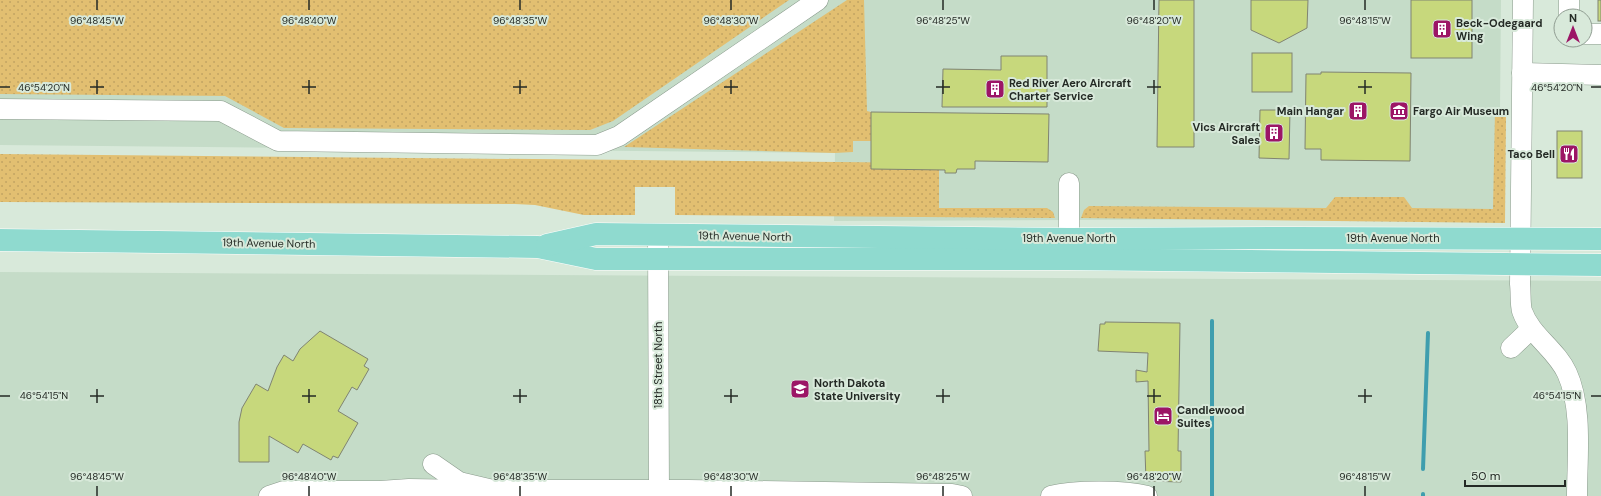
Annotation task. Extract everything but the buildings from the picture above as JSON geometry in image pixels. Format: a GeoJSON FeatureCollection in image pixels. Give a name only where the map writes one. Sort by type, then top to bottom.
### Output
{"type":"FeatureCollection","features":[{"type":"Feature","properties":{"kind":"main road","name":"19th Avenue North"},"geometry":{"type":"LineString","coordinates":[[538,247],[596,234],[1069,239],[1601,239]]}},
{"type":"Feature","properties":{"kind":"main road","name":"19th Avenue North"},"geometry":{"type":"LineString","coordinates":[[0,240],[538,247],[596,259],[1068,259],[1601,265]]}},
{"type":"Feature","properties":{"kind":"street"},"geometry":{"type":"LineString","coordinates":[[0,109],[221,111],[278,141],[597,145],[619,136],[818,0]]}},
{"type":"Feature","properties":{"kind":"street"},"geometry":{"type":"LineString","coordinates":[[1523,0],[1522,311],[1531,329],[1554,352],[1566,371],[1573,389],[1577,408],[1577,496]]}},
{"type":"Feature","properties":{"kind":"street"},"geometry":{"type":"LineString","coordinates":[[1522,73],[1601,75]]}},
{"type":"Feature","properties":{"kind":"street"},"geometry":{"type":"LineString","coordinates":[[1069,183],[1069,239]]}},
{"type":"Feature","properties":{"kind":"street","name":"18th Street North"},"geometry":{"type":"LineString","coordinates":[[658,235],[659,493]]}},
{"type":"Feature","properties":{"kind":"street"},"geometry":{"type":"LineString","coordinates":[[1511,348],[1531,329]]}},
{"type":"Feature","properties":{"kind":"street"},"geometry":{"type":"LineString","coordinates":[[433,464],[459,482],[493,490]]}},
{"type":"Feature","properties":{"kind":"street"},"geometry":{"type":"LineString","coordinates":[[269,496],[284,491],[380,491],[409,489],[473,493],[493,490],[659,493],[944,494],[962,496]]}},
{"type":"Feature","properties":{"kind":"street"},"geometry":{"type":"LineString","coordinates":[[1051,496],[1063,493],[1092,492],[1133,493],[1147,496]]}},
{"type":"Feature","properties":{"kind":"shaded area"},"geometry":{"type":"Polygon","coordinates":[[[0,0],[1501,0],[1499,218],[834,221],[835,153],[0,145],[0,0]]]}},
{"type":"Feature","properties":{"kind":"shaded area"},"geometry":{"type":"Polygon","coordinates":[[[0,0],[789,0],[613,121],[590,130],[284,128],[225,96],[0,94],[0,0]]]}},
{"type":"Feature","properties":{"kind":"shaded area"},"geometry":{"type":"Polygon","coordinates":[[[847,0],[864,0],[867,111],[871,112],[871,141],[853,141],[853,152],[835,153],[624,147],[847,0]]]}},
{"type":"Feature","properties":{"kind":"shaded area"},"geometry":{"type":"Polygon","coordinates":[[[1495,111],[1506,115],[1505,223],[1081,218],[1084,210],[1089,206],[1326,208],[1335,197],[1404,197],[1412,208],[1493,209],[1495,111]]]}},
{"type":"Feature","properties":{"kind":"shaded area"},"geometry":{"type":"Polygon","coordinates":[[[0,154],[939,163],[939,208],[1047,208],[1053,212],[1055,218],[675,215],[675,187],[635,187],[635,215],[584,215],[535,205],[515,204],[0,202],[0,154]]]}},
{"type":"Feature","properties":{"kind":"shaded area","name":"North Dakota State University"},"geometry":{"type":"Polygon","coordinates":[[[0,272],[1601,281],[1601,496],[0,496],[0,272]]]}},
{"type":"Feature","properties":{"kind":"waterway"},"geometry":{"type":"LineString","coordinates":[[1212,321],[1212,496]]}},
{"type":"Feature","properties":{"kind":"waterway"},"geometry":{"type":"LineString","coordinates":[[1423,469],[1428,333]]}},
{"type":"Feature","properties":{"kind":"place","name":"Beck-Odegaard Wing"},"geometry":{"type":"Point","coordinates":[1442,29]}},
{"type":"Feature","properties":{"kind":"place","name":"Red River Aero Aircraft Charter Service"},"geometry":{"type":"Point","coordinates":[995,89]}},
{"type":"Feature","properties":{"kind":"place","name":"Main Hangar"},"geometry":{"type":"Point","coordinates":[1358,111]}},
{"type":"Feature","properties":{"kind":"place","name":"Fargo Air Museum"},"geometry":{"type":"Point","coordinates":[1399,111]}},
{"type":"Feature","properties":{"kind":"place","name":"Vics Aircraft Sales"},"geometry":{"type":"Point","coordinates":[1274,133]}},
{"type":"Feature","properties":{"kind":"place","name":"Taco Bell"},"geometry":{"type":"Point","coordinates":[1569,154]}},
{"type":"Feature","properties":{"kind":"place","name":"North Dakota State University"},"geometry":{"type":"Point","coordinates":[800,389]}},
{"type":"Feature","properties":{"kind":"place","name":"Candlewood Suites"},"geometry":{"type":"Point","coordinates":[1163,416]}}]}
